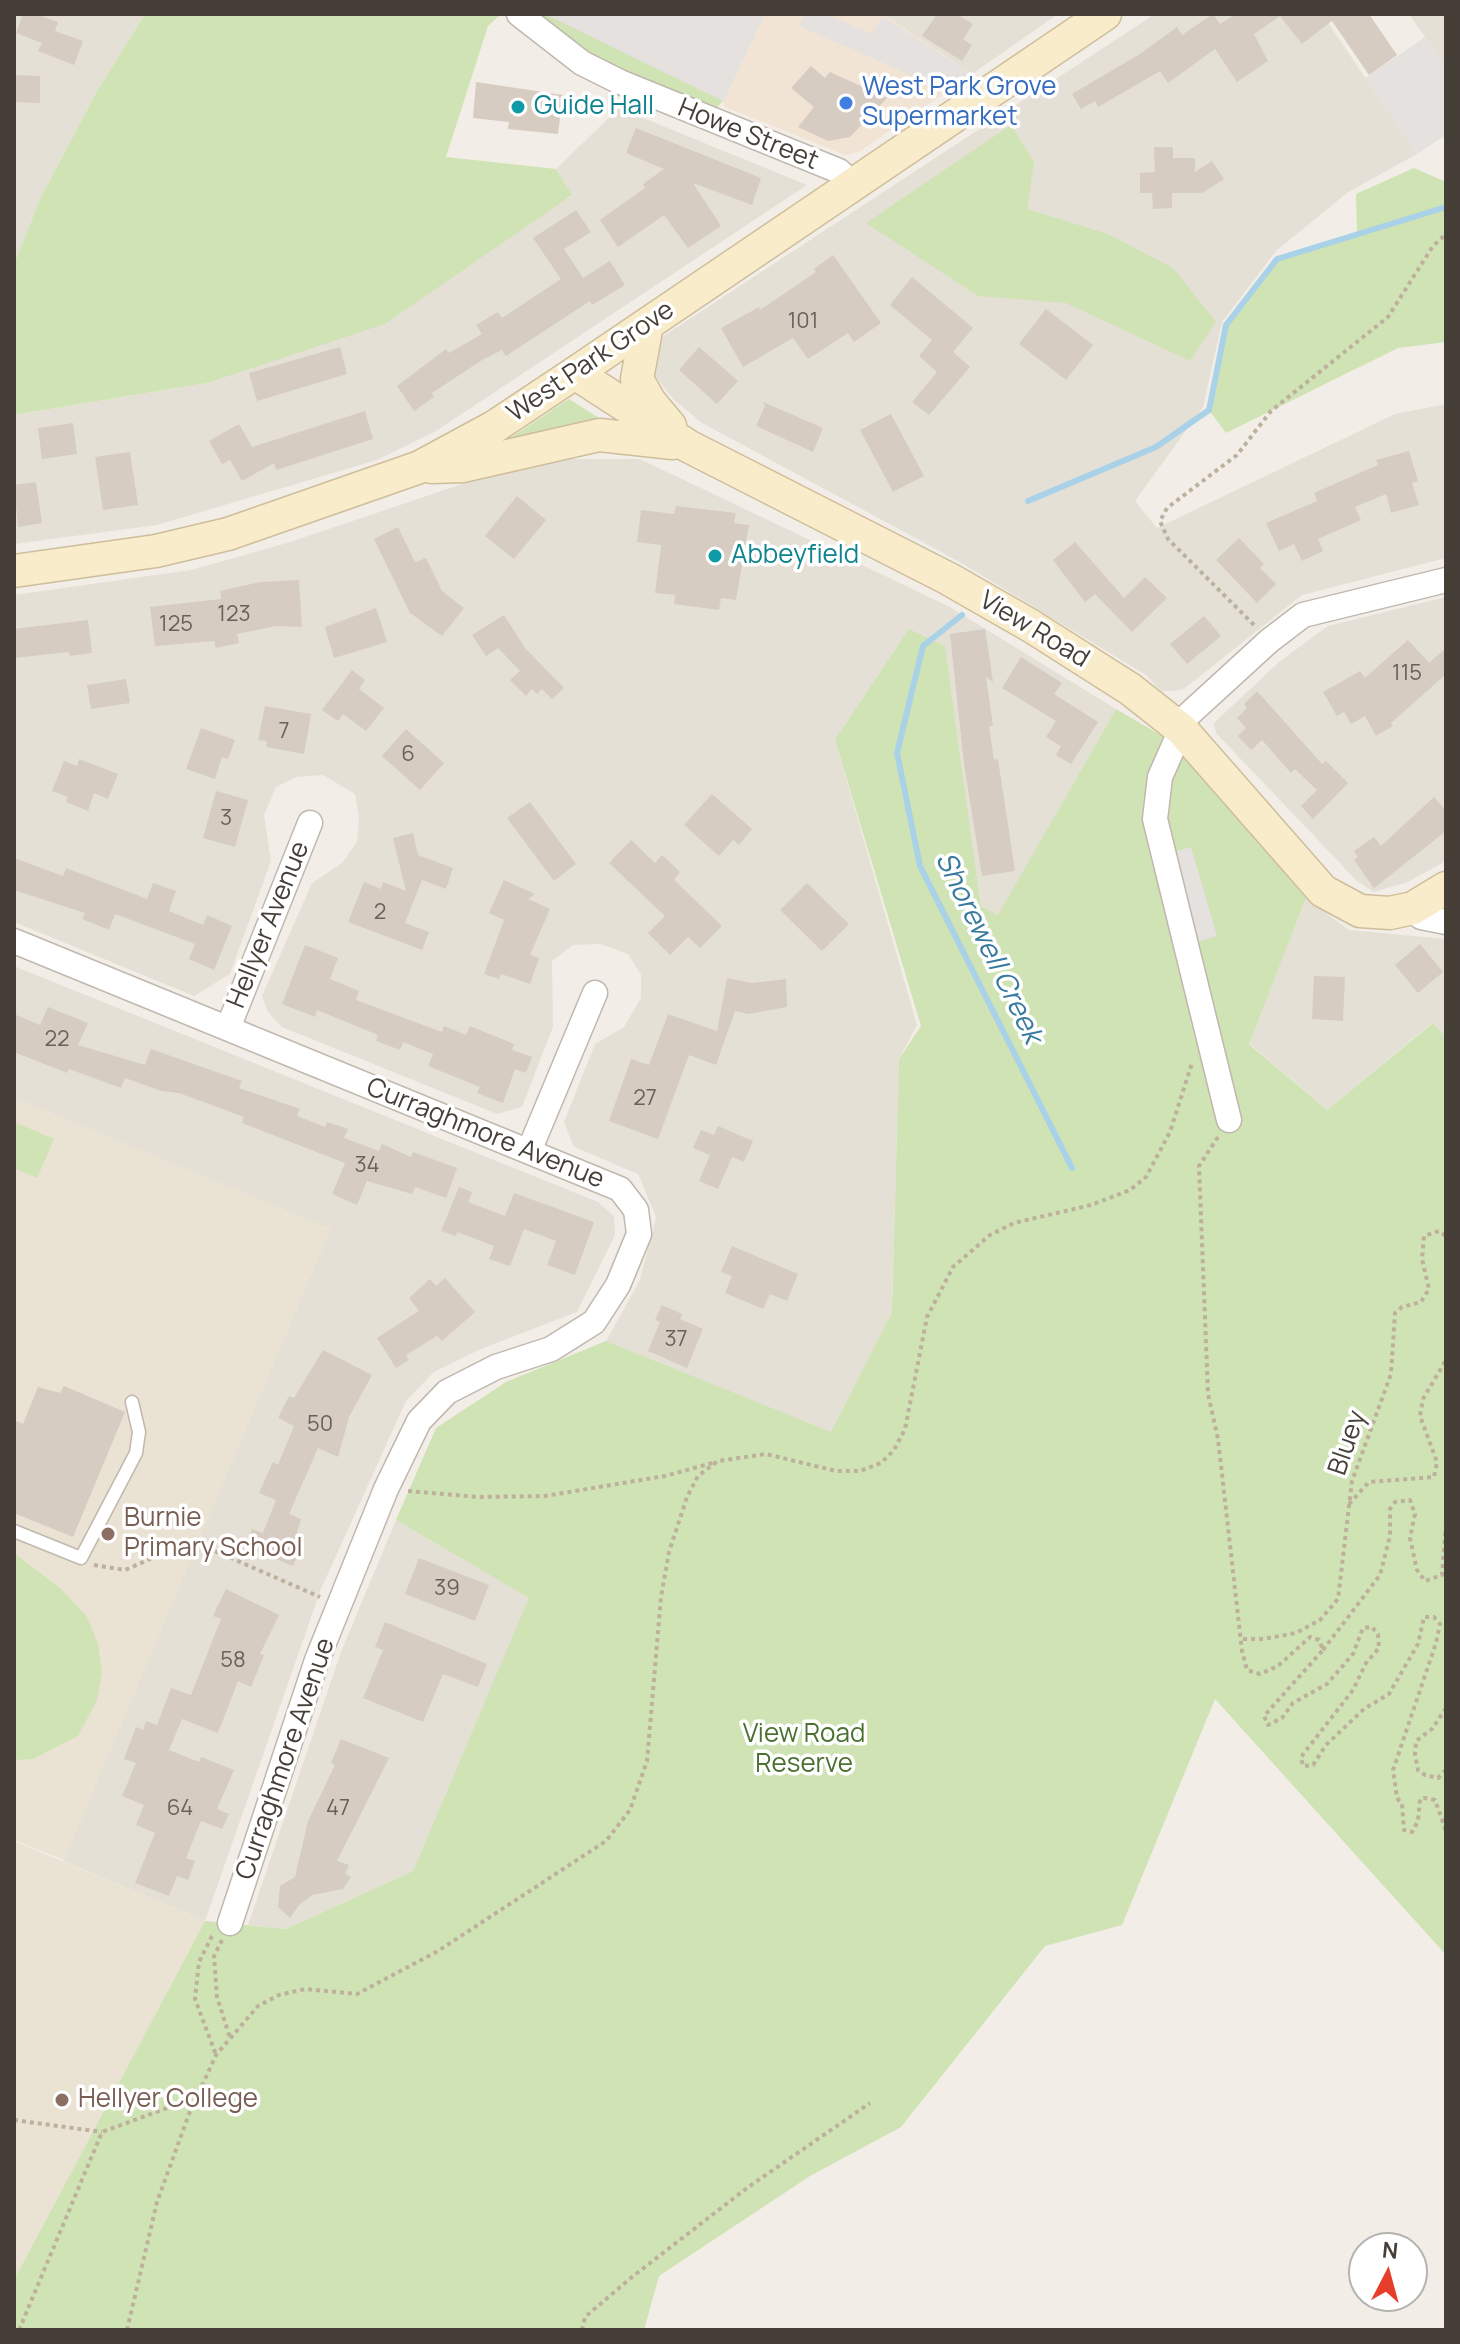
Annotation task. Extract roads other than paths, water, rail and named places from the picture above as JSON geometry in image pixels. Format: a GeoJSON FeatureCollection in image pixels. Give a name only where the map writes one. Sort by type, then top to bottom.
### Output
{"type":"FeatureCollection","features":[{"type":"Feature","properties":{"kind":"street","name":"Howe Street"},"geometry":{"type":"LineString","coordinates":[[519,14],[582,63],[620,82],[839,171],[852,184]]}},
{"type":"Feature","properties":{"kind":"street","name":"West Park Grove"},"geometry":{"type":"LineString","coordinates":[[14,571],[156,551],[228,534],[420,467],[494,427],[1105,14]]}},
{"type":"Feature","properties":{"kind":"street"},"geometry":{"type":"LineString","coordinates":[[647,325],[637,379],[650,402],[688,446]]}},
{"type":"Feature","properties":{"kind":"street","name":"View Road"},"geometry":{"type":"LineString","coordinates":[[575,373],[688,446],[885,544],[1031,626],[1130,689],[1182,730],[1323,891],[1360,911],[1390,913],[1413,908],[1446,888]]}},
{"type":"Feature","properties":{"kind":"street"},"geometry":{"type":"LineString","coordinates":[[420,467],[463,466],[599,435],[688,446]]}},
{"type":"Feature","properties":{"kind":"street"},"geometry":{"type":"LineString","coordinates":[[1229,1120],[1155,819],[1160,777],[1187,716],[1269,641],[1303,615],[1446,580]]}},
{"type":"Feature","properties":{"kind":"street","name":"Hellyer Avenue"},"geometry":{"type":"LineString","coordinates":[[228,1028],[310,823]]}},
{"type":"Feature","properties":{"kind":"street"},"geometry":{"type":"LineString","coordinates":[[1413,908],[1421,917],[1446,922]]}},
{"type":"Feature","properties":{"kind":"street","name":"Curraghmore Avenue"},"geometry":{"type":"LineString","coordinates":[[14,941],[620,1189],[636,1210],[639,1234],[618,1285],[594,1322],[551,1349],[496,1367],[447,1392],[419,1421],[386,1489],[317,1660],[230,1923]]}},
{"type":"Feature","properties":{"kind":"street"},"geometry":{"type":"LineString","coordinates":[[529,1151],[595,993]]}},
{"type":"Feature","properties":{"kind":"lane"},"geometry":{"type":"LineString","coordinates":[[14,1531],[81,1558],[136,1453],[139,1432],[132,1402]]}},
{"type":"Feature","properties":{"kind":"waterway","name":"Shorewell Creek"},"geometry":{"type":"LineString","coordinates":[[1028,501],[1156,447],[1209,410],[1226,325],[1277,259],[1446,207]]}},
{"type":"Feature","properties":{"kind":"waterway","name":"Shorewell Creek"},"geometry":{"type":"LineString","coordinates":[[962,615],[923,646],[897,753],[920,866],[1072,1168]]}},
{"type":"Feature","properties":{"kind":"place","name":"West Park Grove Supermarket"},"geometry":{"type":"Point","coordinates":[846,103]}},
{"type":"Feature","properties":{"kind":"place","name":"Guide Hall"},"geometry":{"type":"Point","coordinates":[518,107]}},
{"type":"Feature","properties":{"kind":"place","name":"Abbeyfield"},"geometry":{"type":"Point","coordinates":[715,556]}},
{"type":"Feature","properties":{"kind":"place","name":"Burnie Primary School"},"geometry":{"type":"Point","coordinates":[108,1534]}},
{"type":"Feature","properties":{"kind":"place","name":"Hellyer College"},"geometry":{"type":"Point","coordinates":[62,2100]}},
{"type":"Feature","properties":{"kind":"park label","name":"View Road Reserve"},"geometry":{"type":"Point","coordinates":[804,1750]}}]}
